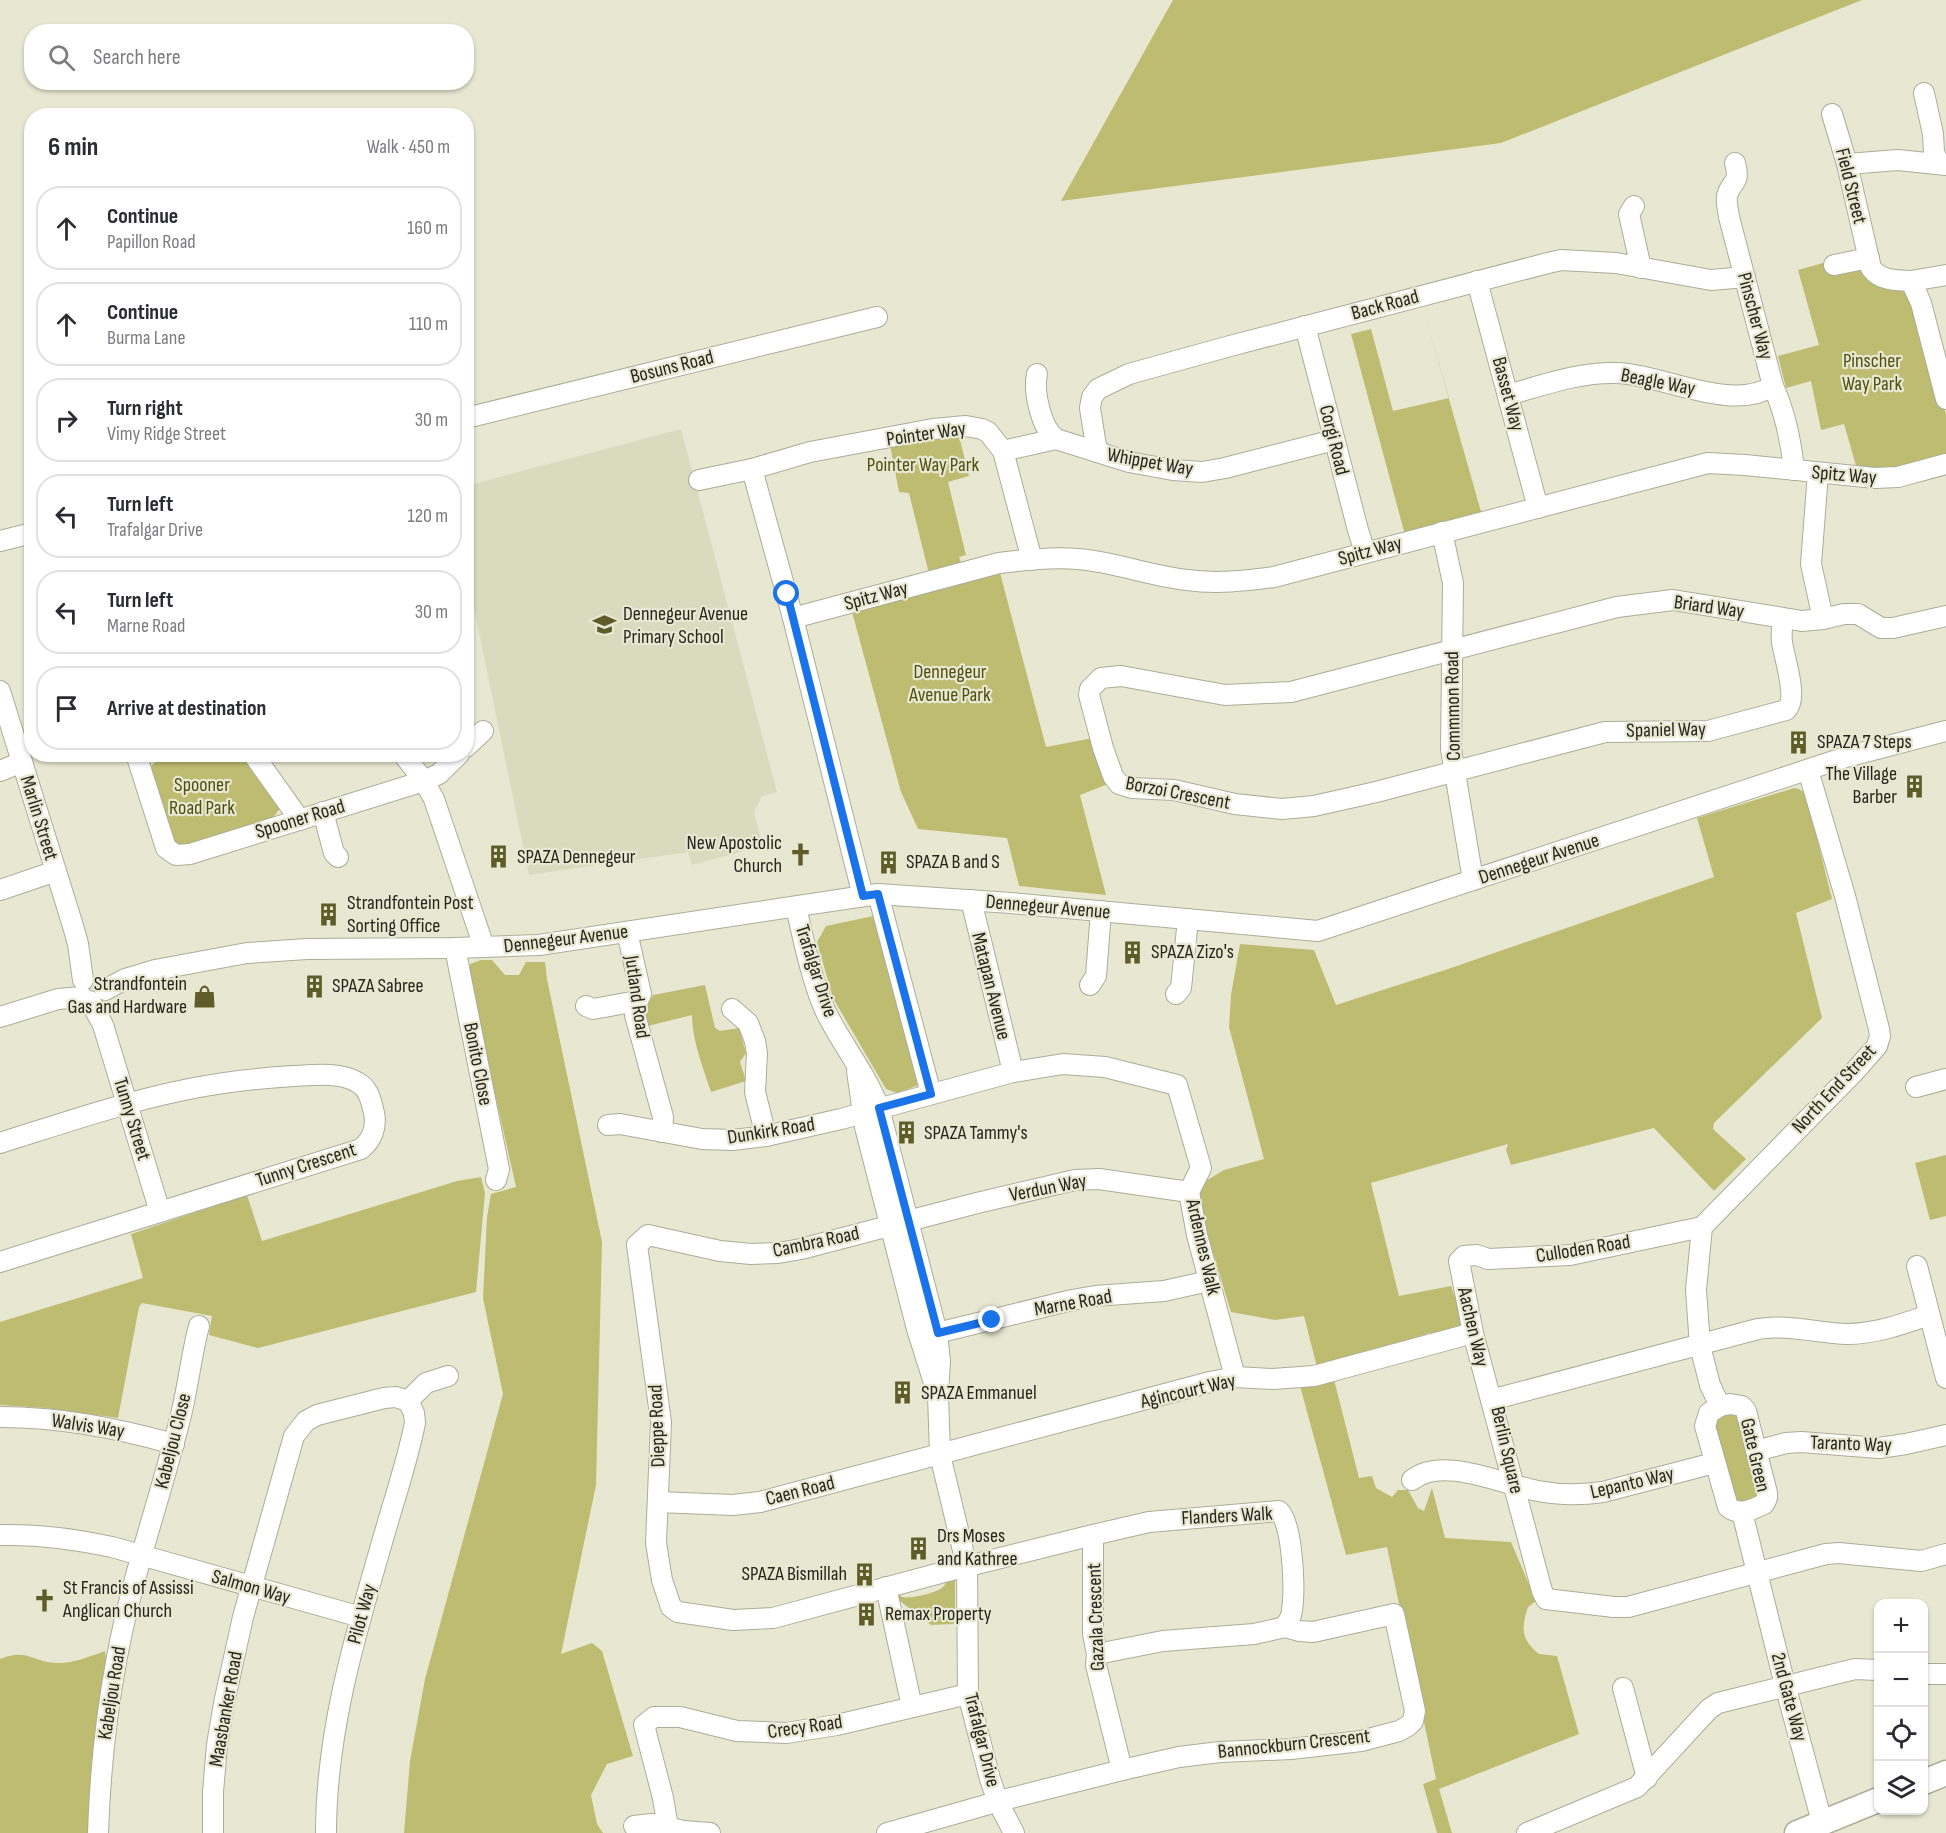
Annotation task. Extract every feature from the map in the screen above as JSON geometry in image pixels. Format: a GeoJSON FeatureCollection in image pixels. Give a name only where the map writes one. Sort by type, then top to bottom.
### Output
{"type":"FeatureCollection","features":[{"type":"Feature","properties":{"kind":"main road"},"geometry":{"type":"LineString","coordinates":[[1928,1780],[1946,1773]]}},
{"type":"Feature","properties":{"kind":"main road"},"geometry":{"type":"LineString","coordinates":[[1797,1833],[1874,1802]]}},
{"type":"Feature","properties":{"kind":"street"},"geometry":{"type":"LineString","coordinates":[[1924,93],[1933,134],[1934,152],[1942,165]]}},
{"type":"Feature","properties":{"kind":"street","name":"Field Street"},"geometry":{"type":"LineString","coordinates":[[1832,114],[1847,164],[1871,268],[1877,275],[1911,281]]}},
{"type":"Feature","properties":{"kind":"street"},"geometry":{"type":"LineString","coordinates":[[1847,164],[1898,160],[1942,165]]}},
{"type":"Feature","properties":{"kind":"street","name":"Pinscher Way"},"geometry":{"type":"LineString","coordinates":[[1735,163],[1736,181],[1727,198],[1729,217],[1773,386],[1787,427],[1794,470]]}},
{"type":"Feature","properties":{"kind":"street"},"geometry":{"type":"LineString","coordinates":[[1634,206],[1629,214],[1641,268]]}},
{"type":"Feature","properties":{"kind":"street"},"geometry":{"type":"LineString","coordinates":[[1834,265],[1869,258]]}},
{"type":"Feature","properties":{"kind":"street","name":"Back Road"},"geometry":{"type":"LineString","coordinates":[[1097,453],[1090,404],[1095,391],[1115,379],[1164,364],[1562,260],[1616,263],[1711,280],[1744,277]]}},
{"type":"Feature","properties":{"kind":"street"},"geometry":{"type":"LineString","coordinates":[[1946,275],[1911,281],[1921,303],[1946,399]]}},
{"type":"Feature","properties":{"kind":"street","name":"Basset Way"},"geometry":{"type":"LineString","coordinates":[[1477,281],[1538,508]]}},
{"type":"Feature","properties":{"kind":"street","name":"Bosuns Road"},"geometry":{"type":"LineString","coordinates":[[474,416],[877,317]]}},
{"type":"Feature","properties":{"kind":"street","name":"Corgi Road"},"geometry":{"type":"LineString","coordinates":[[1305,326],[1365,552]]}},
{"type":"Feature","properties":{"kind":"street","name":"Beagle Way"},"geometry":{"type":"LineString","coordinates":[[1508,395],[1564,379],[1596,373],[1646,375],[1711,393],[1746,395],[1759,393],[1773,386]]}},
{"type":"Feature","properties":{"kind":"street"},"geometry":{"type":"LineString","coordinates":[[1003,451],[1056,439],[1046,428],[1035,383],[1037,374]]}},
{"type":"Feature","properties":{"kind":"street","name":"Pointer Way"},"geometry":{"type":"LineString","coordinates":[[699,480],[752,469],[810,452],[957,426],[975,427],[988,432],[1003,451],[1032,560]]}},
{"type":"Feature","properties":{"kind":"street","name":"Whippet Way"},"geometry":{"type":"LineString","coordinates":[[1056,439],[1129,462],[1173,470],[1202,471],[1225,468],[1334,440]]}},
{"type":"Feature","properties":{"kind":"street","name":"Spitz Way"},"geometry":{"type":"LineString","coordinates":[[793,618],[999,563],[1032,560],[1076,558],[1187,580],[1242,582],[1274,577],[1708,463],[1888,478],[1945,467]]}},
{"type":"Feature","properties":{"kind":"street"},"geometry":{"type":"LineString","coordinates":[[752,469],[871,895],[931,1094]]}},
{"type":"Feature","properties":{"kind":"street"},"geometry":{"type":"LineString","coordinates":[[1818,473],[1811,564],[1823,620]]}},
{"type":"Feature","properties":{"kind":"street","name":"Commmon Road"},"geometry":{"type":"LineString","coordinates":[[1442,532],[1452,574],[1451,749],[1473,880]]}},
{"type":"Feature","properties":{"kind":"street"},"geometry":{"type":"LineString","coordinates":[[0,541],[24,535]]}},
{"type":"Feature","properties":{"kind":"street","name":"Briard Way"},"geometry":{"type":"LineString","coordinates":[[1452,650],[1617,607],[1673,600],[1802,621],[1858,614],[1881,628],[1893,628],[1946,616]]}},
{"type":"Feature","properties":{"kind":"street","name":"Spaniel Way"},"geometry":{"type":"LineString","coordinates":[[1454,771],[1605,732],[1708,731],[1786,710],[1792,701],[1792,691],[1781,639],[1783,618]]}},
{"type":"Feature","properties":{"kind":"street","name":"Borzoi Crescent"},"geometry":{"type":"LineString","coordinates":[[1452,650],[1305,690],[1273,694],[1226,695],[1114,676],[1101,678],[1090,689],[1089,695],[1113,776],[1119,784],[1132,788],[1174,790],[1235,804],[1282,809],[1314,806],[1366,795],[1454,771]]}},
{"type":"Feature","properties":{"kind":"street","name":"Marlin Street"},"geometry":{"type":"LineString","coordinates":[[0,691],[91,988]]}},
{"type":"Feature","properties":{"kind":"street"},"geometry":{"type":"LineString","coordinates":[[474,739],[483,731]]}},
{"type":"Feature","properties":{"kind":"street","name":"Dennegeur Avenue"},"geometry":{"type":"LineString","coordinates":[[0,1017],[125,979],[185,964],[247,953],[307,949],[539,945],[871,895],[971,900],[1318,931],[1808,770],[1946,731]]}},
{"type":"Feature","properties":{"kind":"street"},"geometry":{"type":"LineString","coordinates":[[0,771],[22,762]]}},
{"type":"Feature","properties":{"kind":"street","name":"Spooner Road"},"geometry":{"type":"LineString","coordinates":[[144,762],[166,848],[176,855],[190,854],[424,781],[439,774],[451,762]]}},
{"type":"Feature","properties":{"kind":"street"},"geometry":{"type":"LineString","coordinates":[[259,762],[300,820]]}},
{"type":"Feature","properties":{"kind":"street"},"geometry":{"type":"LineString","coordinates":[[409,762],[434,799],[484,947]]}},
{"type":"Feature","properties":{"kind":"street","name":"North End Street"},"geometry":{"type":"LineString","coordinates":[[1701,1227],[1855,1071],[1879,1041],[1875,1010],[1808,770]]}},
{"type":"Feature","properties":{"kind":"street"},"geometry":{"type":"LineString","coordinates":[[323,812],[334,853],[338,857]]}},
{"type":"Feature","properties":{"kind":"street"},"geometry":{"type":"LineString","coordinates":[[0,890],[56,871]]}},
{"type":"Feature","properties":{"kind":"street","name":"Matapan Avenue"},"geometry":{"type":"LineString","coordinates":[[971,900],[1013,1071]]}},
{"type":"Feature","properties":{"kind":"street","name":"Trafalgar Drive"},"geometry":{"type":"LineString","coordinates":[[796,907],[822,1003],[856,1065],[867,1080],[871,1110],[900,1223],[924,1353],[938,1394]]}},
{"type":"Feature","properties":{"kind":"street"},"geometry":{"type":"LineString","coordinates":[[1090,985],[1096,976],[1101,911]]}},
{"type":"Feature","properties":{"kind":"street"},"geometry":{"type":"LineString","coordinates":[[1176,994],[1181,988],[1188,920]]}},
{"type":"Feature","properties":{"kind":"street","name":"Jutland Road"},"geometry":{"type":"LineString","coordinates":[[627,932],[641,994],[634,1007],[635,1015],[663,1117],[662,1132]]}},
{"type":"Feature","properties":{"kind":"street","name":"Bonito Close"},"geometry":{"type":"LineString","coordinates":[[455,948],[499,1169],[496,1180]]}},
{"type":"Feature","properties":{"kind":"street","name":"Tunny Street"},"geometry":{"type":"LineString","coordinates":[[91,988],[160,1212]]}},
{"type":"Feature","properties":{"kind":"street"},"geometry":{"type":"LineString","coordinates":[[586,1006],[592,1009],[637,1001]]}},
{"type":"Feature","properties":{"kind":"street"},"geometry":{"type":"LineString","coordinates":[[732,1009],[748,1023],[755,1041],[757,1053],[754,1092],[766,1136]]}},
{"type":"Feature","properties":{"kind":"street","name":"Dunkirk Road"},"geometry":{"type":"LineString","coordinates":[[608,1125],[620,1124],[702,1138],[733,1140],[766,1136],[1013,1071],[1063,1064],[1105,1067],[1177,1085]]}},
{"type":"Feature","properties":{"kind":"street","name":"Tunny Crescent"},"geometry":{"type":"LineString","coordinates":[[0,1143],[189,1089],[238,1081],[315,1075],[349,1078],[364,1086],[370,1096],[375,1118],[374,1130],[367,1144],[361,1149],[0,1262]]}},
{"type":"Feature","properties":{"kind":"street"},"geometry":{"type":"LineString","coordinates":[[1916,1087],[1946,1079]]}},
{"type":"Feature","properties":{"kind":"street","name":"Ardennes Walk"},"geometry":{"type":"LineString","coordinates":[[1177,1085],[1201,1168],[1189,1192],[1197,1235],[1235,1377]]}},
{"type":"Feature","properties":{"kind":"street","name":"Verdun Way"},"geometry":{"type":"LineString","coordinates":[[900,1223],[1075,1180],[1099,1179],[1189,1192]]}},
{"type":"Feature","properties":{"kind":"street","name":"Trafalgar Drive"},"geometry":{"type":"LineString","coordinates":[[900,1223],[938,1333],[940,1455],[967,1567],[968,1694],[990,1779],[998,1802],[1014,1833]]}},
{"type":"Feature","properties":{"kind":"street","name":"Cambra Road"},"geometry":{"type":"LineString","coordinates":[[637,1245],[648,1235],[720,1251],[751,1254],[778,1252],[801,1249],[900,1223]]}},
{"type":"Feature","properties":{"kind":"street"},"geometry":{"type":"LineString","coordinates":[[1700,1346],[1696,1290],[1701,1227]]}},
{"type":"Feature","properties":{"kind":"street","name":"Culloden Road"},"geometry":{"type":"LineString","coordinates":[[1464,1256],[1477,1255],[1488,1259],[1570,1255],[1701,1227]]}},
{"type":"Feature","properties":{"kind":"street","name":"Dieppe Road"},"geometry":{"type":"LineString","coordinates":[[637,1245],[660,1407],[656,1544],[658,1563],[671,1607]]}},
{"type":"Feature","properties":{"kind":"street","name":"Aachen Way"},"geometry":{"type":"LineString","coordinates":[[1464,1256],[1458,1263],[1491,1401]]}},
{"type":"Feature","properties":{"kind":"street"},"geometry":{"type":"LineString","coordinates":[[1917,1266],[1929,1316],[1943,1355],[1946,1378]]}},
{"type":"Feature","properties":{"kind":"street","name":"Marne Road"},"geometry":{"type":"LineString","coordinates":[[938,1333],[1072,1300],[1095,1296],[1164,1292],[1209,1281]]}},
{"type":"Feature","properties":{"kind":"street","name":"Berlin Square"},"geometry":{"type":"LineString","coordinates":[[1929,1316],[1864,1333],[1846,1334],[1766,1328],[1491,1401],[1546,1599],[1614,1608],[1628,1607],[1826,1554],[1839,1553],[1921,1561],[1946,1554]]}},
{"type":"Feature","properties":{"kind":"street","name":"Kabeljou Close"},"geometry":{"type":"LineString","coordinates":[[143,1555],[181,1417],[199,1326]]}},
{"type":"Feature","properties":{"kind":"street","name":"Agincourt Way"},"geometry":{"type":"LineString","coordinates":[[940,1455],[1210,1382],[1235,1377],[1273,1379],[1314,1376],[1473,1333]]}},
{"type":"Feature","properties":{"kind":"street","name":"Gate Green"},"geometry":{"type":"LineString","coordinates":[[1700,1346],[1710,1385],[1720,1406]]}},
{"type":"Feature","properties":{"kind":"street"},"geometry":{"type":"LineString","coordinates":[[252,1587],[294,1436],[300,1427],[317,1415],[384,1398],[396,1397],[408,1401],[426,1383],[448,1376]]}},
{"type":"Feature","properties":{"kind":"street","name":"Pilot Way"},"geometry":{"type":"LineString","coordinates":[[326,1833],[332,1740],[361,1617],[415,1423],[414,1413],[408,1401]]}},
{"type":"Feature","properties":{"kind":"street","name":"Gate Green"},"geometry":{"type":"LineString","coordinates":[[1730,1404],[1742,1406],[1746,1411],[1767,1498],[1760,1506],[1742,1512],[1735,1512],[1728,1507],[1705,1422],[1708,1413],[1720,1406],[1730,1404]]}},
{"type":"Feature","properties":{"kind":"street","name":"Walvis Way"},"geometry":{"type":"LineString","coordinates":[[0,1417],[34,1417],[92,1425],[174,1444]]}},
{"type":"Feature","properties":{"kind":"street","name":"Taranto Way"},"geometry":{"type":"LineString","coordinates":[[1756,1451],[1786,1443],[1800,1442],[1891,1447],[1946,1435]]}},
{"type":"Feature","properties":{"kind":"street","name":"Caen Road"},"geometry":{"type":"LineString","coordinates":[[658,1502],[725,1505],[760,1502],[940,1455]]}},
{"type":"Feature","properties":{"kind":"street","name":"Lepanto Way"},"geometry":{"type":"LineString","coordinates":[[1412,1480],[1420,1473],[1448,1471],[1470,1473],[1537,1491],[1587,1494],[1603,1492],[1714,1462]]}},
{"type":"Feature","properties":{"kind":"street","name":"Flanders Walk"},"geometry":{"type":"LineString","coordinates":[[1094,1535],[1149,1522],[1279,1511],[1286,1525],[1293,1573],[1292,1612],[1285,1627]]}},
{"type":"Feature","properties":{"kind":"street","name":"Gate Green"},"geometry":{"type":"LineString","coordinates":[[1742,1512],[1757,1572]]}},
{"type":"Feature","properties":{"kind":"street","name":"Salmon Way"},"geometry":{"type":"LineString","coordinates":[[0,1534],[23,1534],[112,1547],[361,1617]]}},
{"type":"Feature","properties":{"kind":"street","name":"Gazala Crescent"},"geometry":{"type":"LineString","coordinates":[[671,1607],[678,1612],[713,1618],[733,1620],[773,1618],[1094,1535],[1093,1634],[1099,1682],[1122,1770]]}},
{"type":"Feature","properties":{"kind":"street","name":"Kabeljou Road"},"geometry":{"type":"LineString","coordinates":[[98,1833],[100,1776],[107,1716],[117,1656],[143,1555]]}},
{"type":"Feature","properties":{"kind":"street","name":"2nd Gate Way"},"geometry":{"type":"LineString","coordinates":[[1757,1572],[1822,1822]]}},
{"type":"Feature","properties":{"kind":"street","name":"Maasbanker Road"},"geometry":{"type":"LineString","coordinates":[[213,1833],[213,1792],[217,1746],[224,1703],[252,1587]]}},
{"type":"Feature","properties":{"kind":"street"},"geometry":{"type":"LineString","coordinates":[[886,1587],[912,1707]]}},
{"type":"Feature","properties":{"kind":"street","name":"Bannockburn Crescent"},"geometry":{"type":"LineString","coordinates":[[1097,1654],[1163,1641],[1254,1634],[1285,1627],[1313,1632],[1394,1614],[1415,1711],[1413,1721],[1399,1731],[1361,1740],[1291,1749],[1220,1752],[1179,1757],[1122,1770]]}},
{"type":"Feature","properties":{"kind":"street"},"geometry":{"type":"LineString","coordinates":[[1527,1833],[1637,1787],[1713,1706],[1724,1701],[1854,1669],[1874,1670]]}},
{"type":"Feature","properties":{"kind":"street"},"geometry":{"type":"LineString","coordinates":[[1928,1674],[1946,1674]]}},
{"type":"Feature","properties":{"kind":"street"},"geometry":{"type":"LineString","coordinates":[[1623,1688],[1647,1778]]}},
{"type":"Feature","properties":{"kind":"street","name":"Crecy Road"},"geometry":{"type":"LineString","coordinates":[[669,1831],[644,1725],[654,1717],[680,1716],[736,1731],[786,1733],[837,1725],[968,1694]]}},
{"type":"Feature","properties":{"kind":"street"},"geometry":{"type":"LineString","coordinates":[[887,1833],[1122,1770]]}},
{"type":"Feature","properties":{"kind":"street"},"geometry":{"type":"LineString","coordinates":[[634,1826],[652,1824],[669,1831],[710,1833]]}},
{"type":"Feature","properties":{"kind":"shaded area","name":"Dennegeur Avenue Primary School"},"geometry":{"type":"Polygon","coordinates":[[[681,429],[777,792],[762,796],[754,813],[763,846],[692,865],[688,852],[529,875],[474,608],[474,484],[681,429]]]}},
{"type":"Feature","properties":{"kind":"green space"},"geometry":{"type":"Polygon","coordinates":[[[1173,0],[1862,0],[1501,143],[1061,201],[1173,0]]]}},
{"type":"Feature","properties":{"kind":"green space","name":"Pinscher Way Park"},"geometry":{"type":"Polygon","coordinates":[[[1823,263],[1825,271],[1861,264],[1869,281],[1878,285],[1892,285],[1913,294],[1946,415],[1946,456],[1901,469],[1857,469],[1844,424],[1821,430],[1811,381],[1786,388],[1778,356],[1819,345],[1798,270],[1823,263]]]}},
{"type":"Feature","properties":{"kind":"green space"},"geometry":{"type":"Polygon","coordinates":[[[1371,329],[1393,411],[1449,398],[1482,515],[1405,535],[1351,334],[1371,329]]]}},
{"type":"Feature","properties":{"kind":"green space","name":"Pointer Way Park"},"geometry":{"type":"Polygon","coordinates":[[[958,432],[969,476],[948,482],[966,555],[959,557],[962,565],[929,574],[909,493],[899,492],[890,445],[958,432]]]}},
{"type":"Feature","properties":{"kind":"green space","name":"Dennegeur Avenue Park"},"geometry":{"type":"Polygon","coordinates":[[[999,569],[1046,747],[1093,738],[1108,784],[1080,795],[1106,895],[1019,886],[1007,838],[918,829],[901,792],[852,612],[999,569]]]}},
{"type":"Feature","properties":{"kind":"green space","name":"Spooner Road Park"},"geometry":{"type":"Polygon","coordinates":[[[156,762],[249,762],[280,808],[270,822],[187,847],[174,846],[149,771],[156,762]]]}},
{"type":"Feature","properties":{"kind":"green space"},"geometry":{"type":"Polygon","coordinates":[[[1794,788],[1806,794],[1832,899],[1796,913],[1822,1018],[1714,1123],[1713,1129],[1746,1159],[1714,1191],[1654,1128],[1511,1165],[1506,1150],[1508,1144],[1371,1183],[1399,1296],[1451,1286],[1465,1325],[1449,1336],[1430,1333],[1330,1364],[1359,1478],[1372,1476],[1376,1488],[1392,1497],[1398,1490],[1408,1490],[1418,1508],[1424,1511],[1432,1488],[1445,1538],[1511,1542],[1536,1601],[1528,1607],[1524,1633],[1533,1649],[1539,1654],[1557,1656],[1579,1734],[1439,1789],[1452,1833],[1437,1833],[1423,1784],[1436,1779],[1387,1547],[1346,1555],[1300,1386],[1320,1379],[1304,1316],[1275,1320],[1231,1312],[1196,1196],[1204,1182],[1224,1170],[1264,1159],[1229,1027],[1231,995],[1240,944],[1314,950],[1336,1005],[1448,969],[1714,877],[1697,818],[1794,788]]]}},
{"type":"Feature","properties":{"kind":"green space"},"geometry":{"type":"Polygon","coordinates":[[[878,915],[922,1084],[897,1093],[886,1089],[833,998],[817,942],[826,926],[878,915]]]}},
{"type":"Feature","properties":{"kind":"green space"},"geometry":{"type":"Polygon","coordinates":[[[481,960],[492,960],[505,975],[519,975],[526,962],[545,962],[602,1242],[596,1485],[561,1654],[592,1643],[602,1651],[633,1756],[607,1764],[591,1795],[597,1824],[603,1833],[404,1833],[410,1761],[425,1679],[503,1394],[483,1298],[487,1217],[491,1194],[516,1187],[469,978],[470,964],[481,960]]]}},
{"type":"Feature","properties":{"kind":"green space"},"geometry":{"type":"Polygon","coordinates":[[[705,985],[715,1028],[720,1031],[739,1028],[746,1053],[740,1062],[746,1081],[711,1092],[696,1044],[692,1015],[644,1027],[642,1012],[653,995],[705,985]]]}},
{"type":"Feature","properties":{"kind":"green space"},"geometry":{"type":"Polygon","coordinates":[[[1946,1155],[1946,1216],[1930,1220],[1915,1163],[1946,1155]]]}},
{"type":"Feature","properties":{"kind":"green space"},"geometry":{"type":"Polygon","coordinates":[[[481,1177],[485,1193],[476,1292],[258,1348],[209,1335],[212,1316],[142,1303],[139,1307],[118,1418],[46,1408],[0,1405],[0,1322],[143,1278],[131,1234],[247,1195],[262,1241],[457,1181],[481,1177]]]}},
{"type":"Feature","properties":{"kind":"green space"},"geometry":{"type":"Polygon","coordinates":[[[1737,1410],[1763,1496],[1736,1506],[1709,1419],[1737,1410]]]}},
{"type":"Feature","properties":{"kind":"green space"},"geometry":{"type":"Polygon","coordinates":[[[955,1577],[955,1621],[953,1624],[931,1625],[896,1598],[896,1591],[902,1597],[923,1595],[940,1589],[946,1583],[946,1578],[955,1577]]]}},
{"type":"Feature","properties":{"kind":"green space"},"geometry":{"type":"Polygon","coordinates":[[[105,1651],[106,1660],[91,1766],[88,1833],[0,1833],[0,1659],[23,1655],[47,1662],[61,1663],[80,1660],[105,1651]]]}},
{"type":"Feature","properties":{"kind":"place","name":"Dennegeur Avenue Primary School"},"geometry":{"type":"Point","coordinates":[605,625]}},
{"type":"Feature","properties":{"kind":"place","name":"SPAZA 7 Steps"},"geometry":{"type":"Point","coordinates":[1799,742]}},
{"type":"Feature","properties":{"kind":"place","name":"The Village Barber"},"geometry":{"type":"Point","coordinates":[1915,786]}},
{"type":"Feature","properties":{"kind":"place","name":"New Apostolic Church"},"geometry":{"type":"Point","coordinates":[800,854]}},
{"type":"Feature","properties":{"kind":"place","name":"SPAZA Dennegeur"},"geometry":{"type":"Point","coordinates":[499,857]}},
{"type":"Feature","properties":{"kind":"place","name":"SPAZA B and S"},"geometry":{"type":"Point","coordinates":[888,862]}},
{"type":"Feature","properties":{"kind":"place","name":"Strandfontein Post Sorting Office"},"geometry":{"type":"Point","coordinates":[329,914]}},
{"type":"Feature","properties":{"kind":"place","name":"SPAZA Zizo's"},"geometry":{"type":"Point","coordinates":[1133,952]}},
{"type":"Feature","properties":{"kind":"place","name":"SPAZA Sabree"},"geometry":{"type":"Point","coordinates":[314,986]}},
{"type":"Feature","properties":{"kind":"place","name":"Strandfontein Gas and Hardware"},"geometry":{"type":"Point","coordinates":[205,996]}},
{"type":"Feature","properties":{"kind":"place","name":"SPAZA Tammy's"},"geometry":{"type":"Point","coordinates":[906,1133]}},
{"type":"Feature","properties":{"kind":"place","name":"SPAZA Emmanuel"},"geometry":{"type":"Point","coordinates":[903,1393]}},
{"type":"Feature","properties":{"kind":"place","name":"Drs Moses and Kathree"},"geometry":{"type":"Point","coordinates":[919,1548]}},
{"type":"Feature","properties":{"kind":"place","name":"SPAZA Bismillah"},"geometry":{"type":"Point","coordinates":[865,1574]}},
{"type":"Feature","properties":{"kind":"place","name":"St Francis of Assissi Anglican Church"},"geometry":{"type":"Point","coordinates":[45,1600]}},
{"type":"Feature","properties":{"kind":"place","name":"Remax Property"},"geometry":{"type":"Point","coordinates":[867,1614]}},
{"type":"Feature","properties":{"kind":"route"},"geometry":{"type":"LineString","coordinates":[[787,594],[863,896],[878,894],[931,1094],[879,1108],[938,1333],[992,1320]]}}]}
